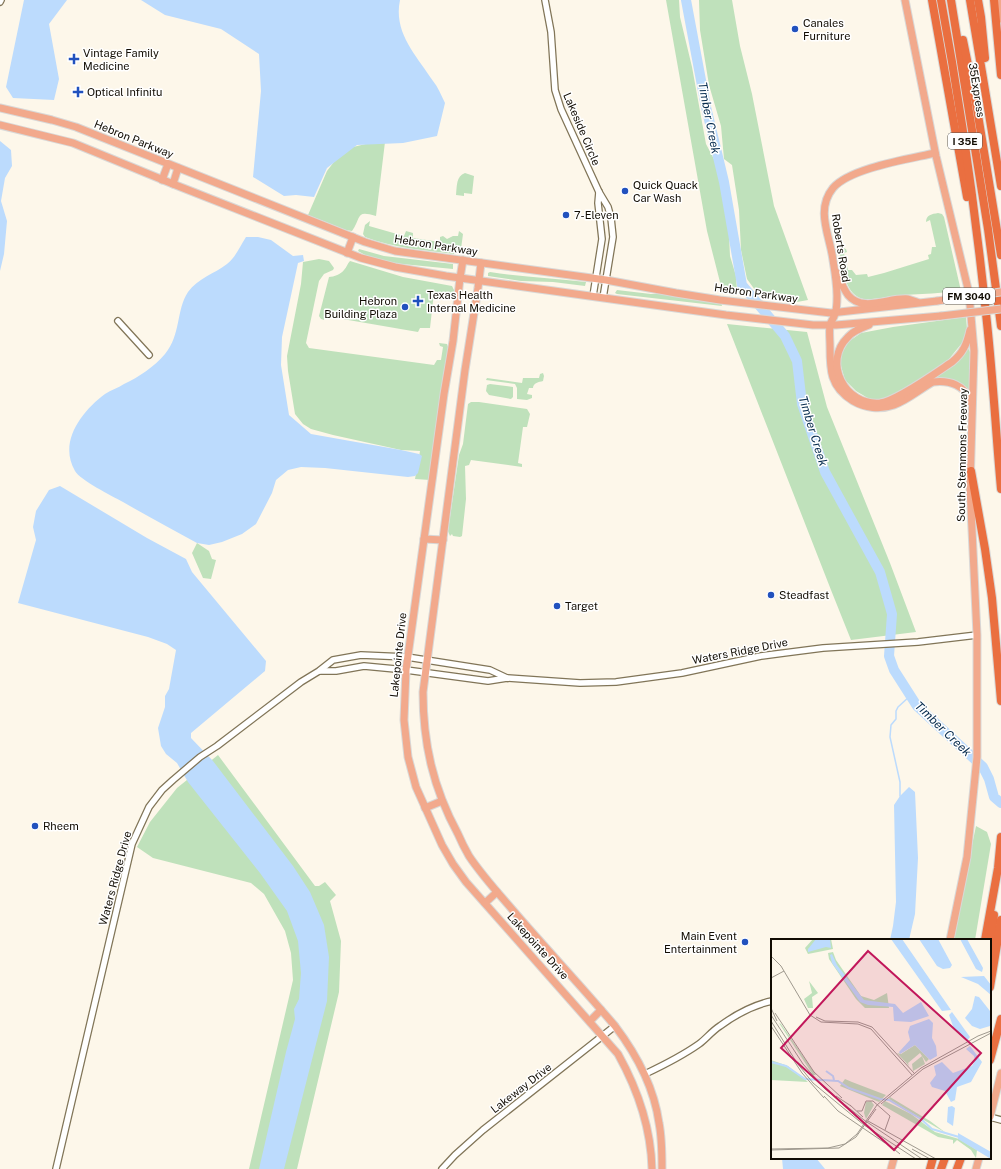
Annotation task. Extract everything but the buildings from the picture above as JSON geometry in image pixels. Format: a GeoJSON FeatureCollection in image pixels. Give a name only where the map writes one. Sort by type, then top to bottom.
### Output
{"type":"FeatureCollection","features":[{"type":"Feature","properties":{"kind":"highway"},"geometry":{"type":"LineString","coordinates":[[932,0],[982,282]]}},
{"type":"Feature","properties":{"kind":"highway","name":"I 35E"},"geometry":{"type":"LineString","coordinates":[[941,0],[964,140],[982,282],[994,396],[1001,489]]}},
{"type":"Feature","properties":{"kind":"highway","name":"I 35E"},"geometry":{"type":"LineString","coordinates":[[970,0],[1001,186]]}},
{"type":"Feature","properties":{"kind":"highway"},"geometry":{"type":"LineString","coordinates":[[978,0],[981,17],[989,109]]}},
{"type":"Feature","properties":{"kind":"highway"},"geometry":{"type":"LineString","coordinates":[[994,0],[1001,75]]}},
{"type":"Feature","properties":{"kind":"highway"},"geometry":{"type":"LineString","coordinates":[[951,1],[958,15],[977,109],[1001,255]]}},
{"type":"Feature","properties":{"kind":"highway","name":"35Express"},"geometry":{"type":"LineString","coordinates":[[951,1],[988,229],[1001,326]]}},
{"type":"Feature","properties":{"kind":"highway"},"geometry":{"type":"LineString","coordinates":[[971,471],[992,598],[1001,701]]}},
{"type":"Feature","properties":{"kind":"highway"},"geometry":{"type":"LineString","coordinates":[[991,943],[1001,837]]}},
{"type":"Feature","properties":{"kind":"highway"},"geometry":{"type":"LineString","coordinates":[[985,939],[998,868]]}},
{"type":"Feature","properties":{"kind":"highway"},"geometry":{"type":"LineString","coordinates":[[991,980],[1001,920]]}},
{"type":"Feature","properties":{"kind":"highway"},"geometry":{"type":"LineString","coordinates":[[991,1056],[1001,1019]]}},
{"type":"Feature","properties":{"kind":"highway"},"geometry":{"type":"LineString","coordinates":[[930,1169],[933,1159]]}},
{"type":"Feature","properties":{"kind":"highway"},"geometry":{"type":"LineString","coordinates":[[942,1169],[945,1159]]}},
{"type":"Feature","properties":{"kind":"highway"},"geometry":{"type":"LineString","coordinates":[[957,1169],[960,1159]]}},
{"type":"Feature","properties":{"kind":"main road","name":"South Stemmons Freeway"},"geometry":{"type":"LineString","coordinates":[[905,0],[935,153],[969,293],[974,368],[970,501],[977,635],[977,757],[967,857],[950,939]]}},
{"type":"Feature","properties":{"kind":"main road"},"geometry":{"type":"LineString","coordinates":[[998,0],[1001,19]]}},
{"type":"Feature","properties":{"kind":"main road","name":"Hebron Parkway"},"geometry":{"type":"LineString","coordinates":[[0,108],[76,127],[353,237],[395,251],[597,280],[606,280],[720,300],[813,312],[836,313],[919,303]]}},
{"type":"Feature","properties":{"kind":"main road"},"geometry":{"type":"LineString","coordinates":[[0,125],[67,141],[360,258],[395,267],[480,281],[726,315],[830,326],[877,322]]}},
{"type":"Feature","properties":{"kind":"main road","name":"Roberts Road"},"geometry":{"type":"LineString","coordinates":[[830,326],[836,313],[837,296],[832,255],[825,227],[824,214],[827,197],[834,187],[842,180],[860,171],[935,153]]}},
{"type":"Feature","properties":{"kind":"main road"},"geometry":{"type":"LineString","coordinates":[[162,180],[168,164]]}},
{"type":"Feature","properties":{"kind":"main road"},"geometry":{"type":"LineString","coordinates":[[173,184],[178,168]]}},
{"type":"Feature","properties":{"kind":"main road"},"geometry":{"type":"LineString","coordinates":[[347,253],[353,237]]}},
{"type":"Feature","properties":{"kind":"main road","name":"Lakepointe Drive"},"geometry":{"type":"LineString","coordinates":[[463,260],[453,341],[444,394],[407,657],[404,720],[408,757],[416,787],[442,845],[453,864],[466,882],[618,1054],[636,1091],[642,1108],[649,1137],[652,1169]]}},
{"type":"Feature","properties":{"kind":"main road","name":"Lakepointe Drive"},"geometry":{"type":"LineString","coordinates":[[481,263],[480,281],[465,370],[426,661],[423,692],[425,736],[433,774],[442,801],[468,855],[497,892],[615,1026],[623,1036],[645,1074],[649,1082],[659,1122],[662,1169]]}},
{"type":"Feature","properties":{"kind":"main road"},"geometry":{"type":"LineString","coordinates":[[834,267],[844,289],[857,302],[865,304],[909,299],[919,303]]}},
{"type":"Feature","properties":{"kind":"main road","name":"FM 3040"},"geometry":{"type":"LineString","coordinates":[[919,303],[1001,292]]}},
{"type":"Feature","properties":{"kind":"main road","name":"FM 3040"},"geometry":{"type":"LineString","coordinates":[[877,322],[1001,309]]}},
{"type":"Feature","properties":{"kind":"main road"},"geometry":{"type":"LineString","coordinates":[[877,322],[856,330],[847,337],[839,351],[836,367],[841,383],[848,392],[863,400],[880,403],[894,399],[959,356],[968,339],[971,318]]}},
{"type":"Feature","properties":{"kind":"main road"},"geometry":{"type":"LineString","coordinates":[[830,326],[830,369],[837,386],[850,399],[868,407],[887,407],[899,403],[933,382],[944,381],[955,384],[963,389],[969,396],[972,410]]}},
{"type":"Feature","properties":{"kind":"main road"},"geometry":{"type":"LineString","coordinates":[[424,538],[443,540]]}},
{"type":"Feature","properties":{"kind":"main road"},"geometry":{"type":"LineString","coordinates":[[425,808],[442,801]]}},
{"type":"Feature","properties":{"kind":"main road"},"geometry":{"type":"LineString","coordinates":[[485,903],[497,892]]}},
{"type":"Feature","properties":{"kind":"main road"},"geometry":{"type":"LineString","coordinates":[[590,1021],[601,1010]]}},
{"type":"Feature","properties":{"kind":"main road"},"geometry":{"type":"LineString","coordinates":[[991,1113],[1001,1073]]}},
{"type":"Feature","properties":{"kind":"main road"},"geometry":{"type":"LineString","coordinates":[[891,1169],[894,1159]]}},
{"type":"Feature","properties":{"kind":"main road"},"geometry":{"type":"LineString","coordinates":[[976,1169],[979,1159]]}},
{"type":"Feature","properties":{"kind":"street","name":"Lakeside Circle"},"geometry":{"type":"LineString","coordinates":[[544,0],[551,32],[555,90],[561,109],[598,192],[608,206],[611,218],[612,238],[603,298]]}},
{"type":"Feature","properties":{"kind":"street","name":"Lakeside Circle"},"geometry":{"type":"LineString","coordinates":[[594,296],[602,239],[598,192]]}},
{"type":"Feature","properties":{"kind":"street"},"geometry":{"type":"LineString","coordinates":[[118,322],[149,355]]}},
{"type":"Feature","properties":{"kind":"street","name":"Waters Ridge Drive"},"geometry":{"type":"LineString","coordinates":[[319,671],[336,671],[364,666],[488,681],[507,678],[580,683],[616,682],[682,672],[761,656],[784,653],[823,648],[918,642],[977,635]]}},
{"type":"Feature","properties":{"kind":"street","name":"Waters Ridge Drive"},"geometry":{"type":"LineString","coordinates":[[56,1169],[132,844],[149,807],[162,790],[200,757],[218,746],[301,682],[333,660],[361,655],[407,657],[490,670],[507,678]]}},
{"type":"Feature","properties":{"kind":"street"},"geometry":{"type":"LineString","coordinates":[[645,1074],[681,1057],[701,1043],[719,1027],[738,1015],[756,1005],[771,1001]]}},
{"type":"Feature","properties":{"kind":"street","name":"Lakeway Drive"},"geometry":{"type":"LineString","coordinates":[[442,1169],[483,1130],[615,1026]]}},
{"type":"Feature","properties":{"kind":"street"},"geometry":{"type":"LineString","coordinates":[[991,1117],[1001,1120]]}},
{"type":"Feature","properties":{"kind":"green space"},"geometry":{"type":"Polygon","coordinates":[[[666,0],[679,0],[680,17],[692,67],[706,144],[716,163],[722,187],[729,235],[730,256],[736,276],[737,291],[722,290],[707,231],[666,0]]]}},
{"type":"Feature","properties":{"kind":"green space"},"geometry":{"type":"Polygon","coordinates":[[[699,0],[732,0],[740,46],[752,94],[774,206],[808,300],[797,302],[768,296],[755,290],[747,279],[741,250],[739,210],[732,165],[724,159],[721,126],[709,85],[700,30],[699,0]]]}},
{"type":"Feature","properties":{"kind":"green space"},"geometry":{"type":"Polygon","coordinates":[[[385,142],[376,216],[362,214],[352,231],[308,215],[327,171],[337,158],[353,147],[370,143],[385,142]]]}},
{"type":"Feature","properties":{"kind":"green space"},"geometry":{"type":"Polygon","coordinates":[[[465,173],[474,176],[472,194],[464,193],[464,196],[456,195],[458,179],[465,173]]]}},
{"type":"Feature","properties":{"kind":"green space"},"geometry":{"type":"Polygon","coordinates":[[[938,213],[942,214],[944,217],[961,291],[898,295],[869,299],[860,298],[855,295],[847,284],[845,278],[839,252],[840,249],[846,249],[847,252],[844,253],[848,270],[852,270],[856,275],[867,274],[868,277],[929,259],[928,255],[931,254],[932,247],[936,247],[930,220],[926,222],[926,220],[930,215],[938,213]]]}},
{"type":"Feature","properties":{"kind":"green space"},"geometry":{"type":"Polygon","coordinates":[[[370,221],[369,226],[404,236],[406,231],[413,233],[413,238],[440,242],[440,237],[443,236],[447,239],[453,236],[458,236],[459,231],[463,234],[461,249],[456,250],[454,254],[409,248],[376,241],[365,237],[363,234],[365,225],[370,221]]]}},
{"type":"Feature","properties":{"kind":"green space"},"geometry":{"type":"Polygon","coordinates":[[[359,249],[384,256],[453,264],[453,269],[392,263],[365,255],[358,251],[359,249]]]}},
{"type":"Feature","properties":{"kind":"green space"},"geometry":{"type":"Polygon","coordinates":[[[319,259],[329,261],[334,268],[333,270],[324,274],[319,281],[306,343],[309,348],[434,365],[437,360],[441,360],[443,347],[440,346],[439,343],[447,344],[448,347],[430,480],[415,479],[420,451],[401,450],[311,429],[303,424],[295,414],[287,356],[301,284],[303,262],[319,259]]]}},
{"type":"Feature","properties":{"kind":"green space"},"geometry":{"type":"Polygon","coordinates":[[[350,261],[403,277],[452,286],[455,292],[434,292],[430,328],[420,328],[418,332],[325,316],[324,320],[321,319],[319,316],[329,277],[341,273],[350,261]]]}},
{"type":"Feature","properties":{"kind":"green space"},"geometry":{"type":"Polygon","coordinates":[[[488,273],[586,282],[585,286],[553,282],[521,281],[488,276],[488,273]]]}},
{"type":"Feature","properties":{"kind":"green space"},"geometry":{"type":"Polygon","coordinates":[[[617,290],[651,294],[668,294],[721,302],[722,306],[617,294],[615,293],[617,290]]]}},
{"type":"Feature","properties":{"kind":"green space"},"geometry":{"type":"Polygon","coordinates":[[[966,317],[967,329],[962,343],[949,359],[902,392],[886,400],[871,400],[856,391],[845,380],[841,366],[841,355],[848,342],[861,333],[966,317]]]}},
{"type":"Feature","properties":{"kind":"green space"},"geometry":{"type":"Polygon","coordinates":[[[727,324],[807,332],[827,407],[890,563],[916,632],[851,640],[727,324]]]}},
{"type":"Feature","properties":{"kind":"green space"},"geometry":{"type":"Polygon","coordinates":[[[967,348],[970,352],[969,389],[967,391],[950,380],[940,380],[921,386],[967,348]]]}},
{"type":"Feature","properties":{"kind":"green space"},"geometry":{"type":"Polygon","coordinates":[[[543,373],[543,381],[535,384],[533,388],[529,388],[527,394],[532,395],[532,398],[527,400],[517,399],[517,388],[515,384],[486,380],[487,378],[522,383],[523,378],[539,378],[540,374],[543,373]]]}},
{"type":"Feature","properties":{"kind":"green space"},"geometry":{"type":"Polygon","coordinates":[[[490,384],[513,387],[513,397],[511,399],[489,395],[486,391],[487,385],[490,384]]]}},
{"type":"Feature","properties":{"kind":"green space"},"geometry":{"type":"Polygon","coordinates":[[[471,402],[527,409],[530,414],[527,427],[523,427],[518,463],[522,464],[522,467],[471,460],[469,465],[465,466],[466,499],[462,536],[453,536],[452,534],[450,536],[448,531],[459,455],[463,444],[468,404],[471,402]]]}},
{"type":"Feature","properties":{"kind":"green space"},"geometry":{"type":"Polygon","coordinates":[[[197,543],[209,551],[212,559],[216,560],[211,579],[203,578],[192,553],[197,543]]]}},
{"type":"Feature","properties":{"kind":"green space"},"geometry":{"type":"Polygon","coordinates":[[[218,755],[315,886],[319,886],[325,882],[336,895],[330,901],[341,941],[339,992],[297,1169],[249,1169],[293,980],[291,953],[285,931],[264,894],[251,883],[153,858],[137,847],[150,822],[177,788],[218,755]]]}},
{"type":"Feature","properties":{"kind":"green space"},"geometry":{"type":"Polygon","coordinates":[[[976,826],[987,832],[991,844],[975,939],[952,939],[976,826]]]}},
{"type":"Feature","properties":{"kind":"water"},"geometry":{"type":"Polygon","coordinates":[[[24,0],[67,0],[49,24],[59,79],[54,100],[13,98],[6,87],[24,0]]]}},
{"type":"Feature","properties":{"kind":"water"},"geometry":{"type":"Polygon","coordinates":[[[141,0],[400,0],[399,12],[403,34],[445,103],[437,136],[403,143],[357,145],[327,168],[314,197],[296,195],[284,196],[253,177],[261,91],[259,54],[221,29],[165,15],[141,0]]]}},
{"type":"Feature","properties":{"kind":"water"},"geometry":{"type":"Polygon","coordinates":[[[0,141],[11,150],[12,166],[5,178],[1,201],[7,221],[4,254],[0,271],[0,141]]]}},
{"type":"Feature","properties":{"kind":"water"},"geometry":{"type":"Polygon","coordinates":[[[246,237],[258,237],[271,240],[293,256],[303,255],[304,261],[298,263],[282,337],[281,365],[289,415],[311,434],[401,450],[422,456],[418,473],[415,476],[408,477],[325,468],[301,467],[288,470],[276,480],[272,493],[256,524],[242,534],[222,542],[209,545],[197,543],[83,479],[75,471],[70,460],[69,449],[75,428],[88,409],[96,401],[105,394],[146,371],[165,354],[174,339],[184,299],[188,292],[196,283],[222,268],[230,261],[246,237]]]}},
{"type":"Feature","properties":{"kind":"water"},"geometry":{"type":"Polygon","coordinates":[[[60,486],[147,538],[186,559],[192,572],[266,661],[265,671],[191,733],[191,738],[213,761],[293,866],[310,892],[324,925],[329,957],[327,1001],[284,1169],[259,1169],[295,1019],[294,1009],[299,999],[301,973],[298,941],[287,911],[260,873],[188,782],[177,763],[166,754],[161,746],[158,728],[165,707],[165,696],[169,689],[176,650],[167,644],[148,637],[18,603],[36,540],[33,527],[36,511],[49,490],[60,486]]]}},
{"type":"Feature","properties":{"kind":"water"},"geometry":{"type":"Polygon","coordinates":[[[909,787],[915,792],[918,858],[915,914],[909,939],[890,939],[896,902],[894,805],[909,787]]]}},
{"type":"Feature","properties":{"kind":"water"},"geometry":{"type":"Polygon","coordinates":[[[782,1159],[817,1159],[825,1169],[783,1169],[782,1159]]]}},
{"type":"Feature","properties":{"kind":"waterway","name":"Timber Creek"},"geometry":{"type":"LineString","coordinates":[[686,0],[706,107],[724,182],[742,285],[785,336],[797,361],[802,404],[825,472],[880,572],[892,614],[889,656],[894,670],[917,706],[983,767],[989,779],[994,797],[1001,803]]}},
{"type":"Feature","properties":{"kind":"waterway"},"geometry":{"type":"LineString","coordinates":[[900,796],[900,782],[890,737],[891,725],[896,719],[896,711],[898,707],[910,696]]}},
{"type":"Feature","properties":{"kind":"place","name":"Canales Furniture"},"geometry":{"type":"Point","coordinates":[795,29]}},
{"type":"Feature","properties":{"kind":"place","name":"Vintage Family Medicine"},"geometry":{"type":"Point","coordinates":[74,59]}},
{"type":"Feature","properties":{"kind":"place","name":"Optical Infinitu"},"geometry":{"type":"Point","coordinates":[78,92]}},
{"type":"Feature","properties":{"kind":"place","name":"Quick Quack Car Wash"},"geometry":{"type":"Point","coordinates":[625,191]}},
{"type":"Feature","properties":{"kind":"place","name":"7-Eleven"},"geometry":{"type":"Point","coordinates":[566,215]}},
{"type":"Feature","properties":{"kind":"place","name":"Texas Health Internal Medicine"},"geometry":{"type":"Point","coordinates":[418,301]}},
{"type":"Feature","properties":{"kind":"place","name":"Hebron Building Plaza"},"geometry":{"type":"Point","coordinates":[405,307]}},
{"type":"Feature","properties":{"kind":"place","name":"Steadfast"},"geometry":{"type":"Point","coordinates":[771,595]}},
{"type":"Feature","properties":{"kind":"place","name":"Target"},"geometry":{"type":"Point","coordinates":[557,606]}},
{"type":"Feature","properties":{"kind":"place","name":"Rheem"},"geometry":{"type":"Point","coordinates":[35,826]}},
{"type":"Feature","properties":{"kind":"place","name":"Main Event Entertainment"},"geometry":{"type":"Point","coordinates":[745,942]}}]}
